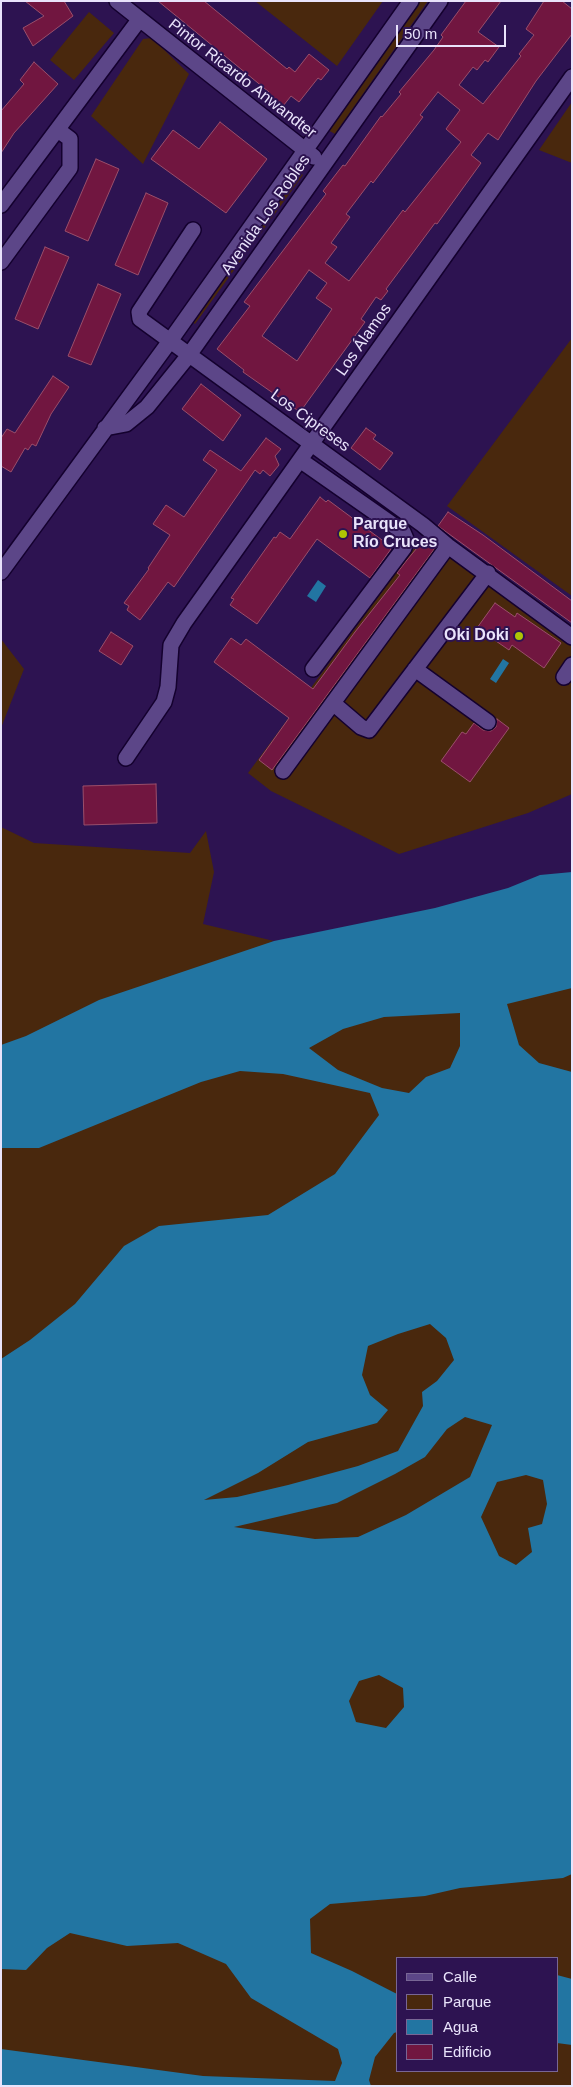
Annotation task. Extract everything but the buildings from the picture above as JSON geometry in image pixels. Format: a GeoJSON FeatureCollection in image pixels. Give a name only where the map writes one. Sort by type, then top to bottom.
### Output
{"type":"FeatureCollection","features":[{"type":"Feature","properties":{"kind":"street","name":"Pintor Ricardo Anwandter"},"geometry":{"type":"LineString","coordinates":[[117,1],[323,164]]}},
{"type":"Feature","properties":{"kind":"street","name":"Avenida Los Robles"},"geometry":{"type":"LineString","coordinates":[[1,572],[170,341],[411,1]]}},
{"type":"Feature","properties":{"kind":"street","name":"Avenida Los Robles"},"geometry":{"type":"LineString","coordinates":[[105,428],[126,424],[147,407],[189,355],[440,1]]}},
{"type":"Feature","properties":{"kind":"street"},"geometry":{"type":"LineString","coordinates":[[1,206],[139,20]]}},
{"type":"Feature","properties":{"kind":"street","name":"Los Álamos"},"geometry":{"type":"LineString","coordinates":[[126,758],[164,702],[168,687],[172,645],[184,623],[572,77]]}},
{"type":"Feature","properties":{"kind":"street"},"geometry":{"type":"LineString","coordinates":[[1,262],[70,168],[70,139],[58,130]]}},
{"type":"Feature","properties":{"kind":"street","name":"Los Cipreses"},"geometry":{"type":"LineString","coordinates":[[194,230],[140,312],[140,319],[312,443],[572,637]]}},
{"type":"Feature","properties":{"kind":"street"},"geometry":{"type":"LineString","coordinates":[[300,460],[403,532],[406,539],[404,548],[312,669]]}},
{"type":"Feature","properties":{"kind":"street"},"geometry":{"type":"LineString","coordinates":[[283,771],[448,546]]}},
{"type":"Feature","properties":{"kind":"street"},"geometry":{"type":"LineString","coordinates":[[333,703],[361,727],[369,730],[488,574]]}},
{"type":"Feature","properties":{"kind":"street"},"geometry":{"type":"LineString","coordinates":[[415,669],[488,722]]}},
{"type":"Feature","properties":{"kind":"green space"},"geometry":{"type":"Polygon","coordinates":[[[255,1],[383,1],[337,66],[255,1]]]}},
{"type":"Feature","properties":{"kind":"green space"},"geometry":{"type":"Polygon","coordinates":[[[417,1],[428,1],[335,134],[328,130],[417,1]]]}},
{"type":"Feature","properties":{"kind":"green space"},"geometry":{"type":"Polygon","coordinates":[[[89,12],[114,33],[74,80],[50,60],[89,12]]]}},
{"type":"Feature","properties":{"kind":"green space"},"geometry":{"type":"Polygon","coordinates":[[[152,38],[189,74],[143,164],[91,116],[143,39],[152,38]]]}},
{"type":"Feature","properties":{"kind":"green space"},"geometry":{"type":"Polygon","coordinates":[[[572,102],[572,163],[539,150],[572,102]]]}},
{"type":"Feature","properties":{"kind":"green space"},"geometry":{"type":"Polygon","coordinates":[[[299,171],[303,175],[195,324],[190,320],[299,171]]]}},
{"type":"Feature","properties":{"kind":"green space"},"geometry":{"type":"Polygon","coordinates":[[[572,338],[572,596],[447,506],[572,338]]]}},
{"type":"Feature","properties":{"kind":"green space"},"geometry":{"type":"Polygon","coordinates":[[[423,536],[572,642],[572,794],[528,813],[399,854],[271,791],[248,773],[423,536]]]}},
{"type":"Feature","properties":{"kind":"green space"},"geometry":{"type":"Polygon","coordinates":[[[1,639],[24,669],[1,728],[1,639]]]}},
{"type":"Feature","properties":{"kind":"green space"},"geometry":{"type":"Polygon","coordinates":[[[1,827],[34,843],[190,853],[206,831],[214,872],[203,924],[274,941],[268,943],[572,880],[572,2086],[188,2086],[1,2063],[1,827]]]}},
{"type":"Feature","properties":{"kind":"water"},"geometry":{"type":"Polygon","coordinates":[[[318,580],[326,586],[316,602],[307,596],[318,580]]]}},
{"type":"Feature","properties":{"kind":"water"},"geometry":{"type":"Polygon","coordinates":[[[503,659],[509,663],[496,683],[490,679],[503,659]]]}},
{"type":"Feature","properties":{"kind":"water"},"geometry":{"type":"Polygon","coordinates":[[[572,872],[572,988],[507,1004],[519,1045],[539,1063],[572,1072],[572,1874],[563,1878],[460,1888],[425,1896],[330,1904],[310,1919],[311,1953],[396,1993],[396,2032],[375,2057],[369,2080],[371,2086],[1,2086],[1,2049],[203,2076],[335,2081],[342,2063],[338,2049],[251,1998],[226,1964],[178,1943],[127,1946],[70,1933],[47,1948],[26,1970],[1,1969],[1,1359],[30,1340],[75,1304],[124,1246],[159,1226],[268,1215],[335,1174],[379,1115],[370,1093],[283,1074],[240,1071],[201,1082],[39,1148],[1,1148],[1,1045],[26,1036],[99,1000],[274,941],[435,908],[508,888],[540,875],[572,872]],[[460,1013],[384,1017],[343,1029],[309,1048],[338,1070],[382,1088],[409,1093],[426,1077],[450,1068],[460,1046],[460,1013]],[[430,1324],[368,1346],[362,1375],[370,1395],[388,1410],[377,1423],[308,1442],[258,1473],[204,1500],[237,1497],[288,1485],[358,1466],[398,1451],[423,1406],[422,1392],[437,1381],[454,1360],[446,1338],[430,1324]],[[465,1417],[447,1429],[425,1457],[337,1503],[234,1527],[315,1539],[358,1537],[406,1515],[470,1477],[492,1425],[465,1417]],[[526,1475],[497,1482],[481,1517],[499,1556],[516,1565],[532,1552],[528,1528],[542,1524],[547,1504],[543,1480],[526,1475]],[[379,1675],[359,1681],[349,1701],[356,1722],[386,1728],[404,1707],[403,1688],[379,1675]]]}},
{"type":"Feature","properties":{"kind":"water"},"geometry":{"type":"Polygon","coordinates":[[[558,1975],[572,1979],[572,2045],[558,2043],[558,1975]]]}},
{"type":"Feature","properties":{"kind":"place","name":"Parque Río Cruces"},"geometry":{"type":"Point","coordinates":[343,534]}},
{"type":"Feature","properties":{"kind":"place","name":"Oki Doki"},"geometry":{"type":"Point","coordinates":[519,636]}}]}
